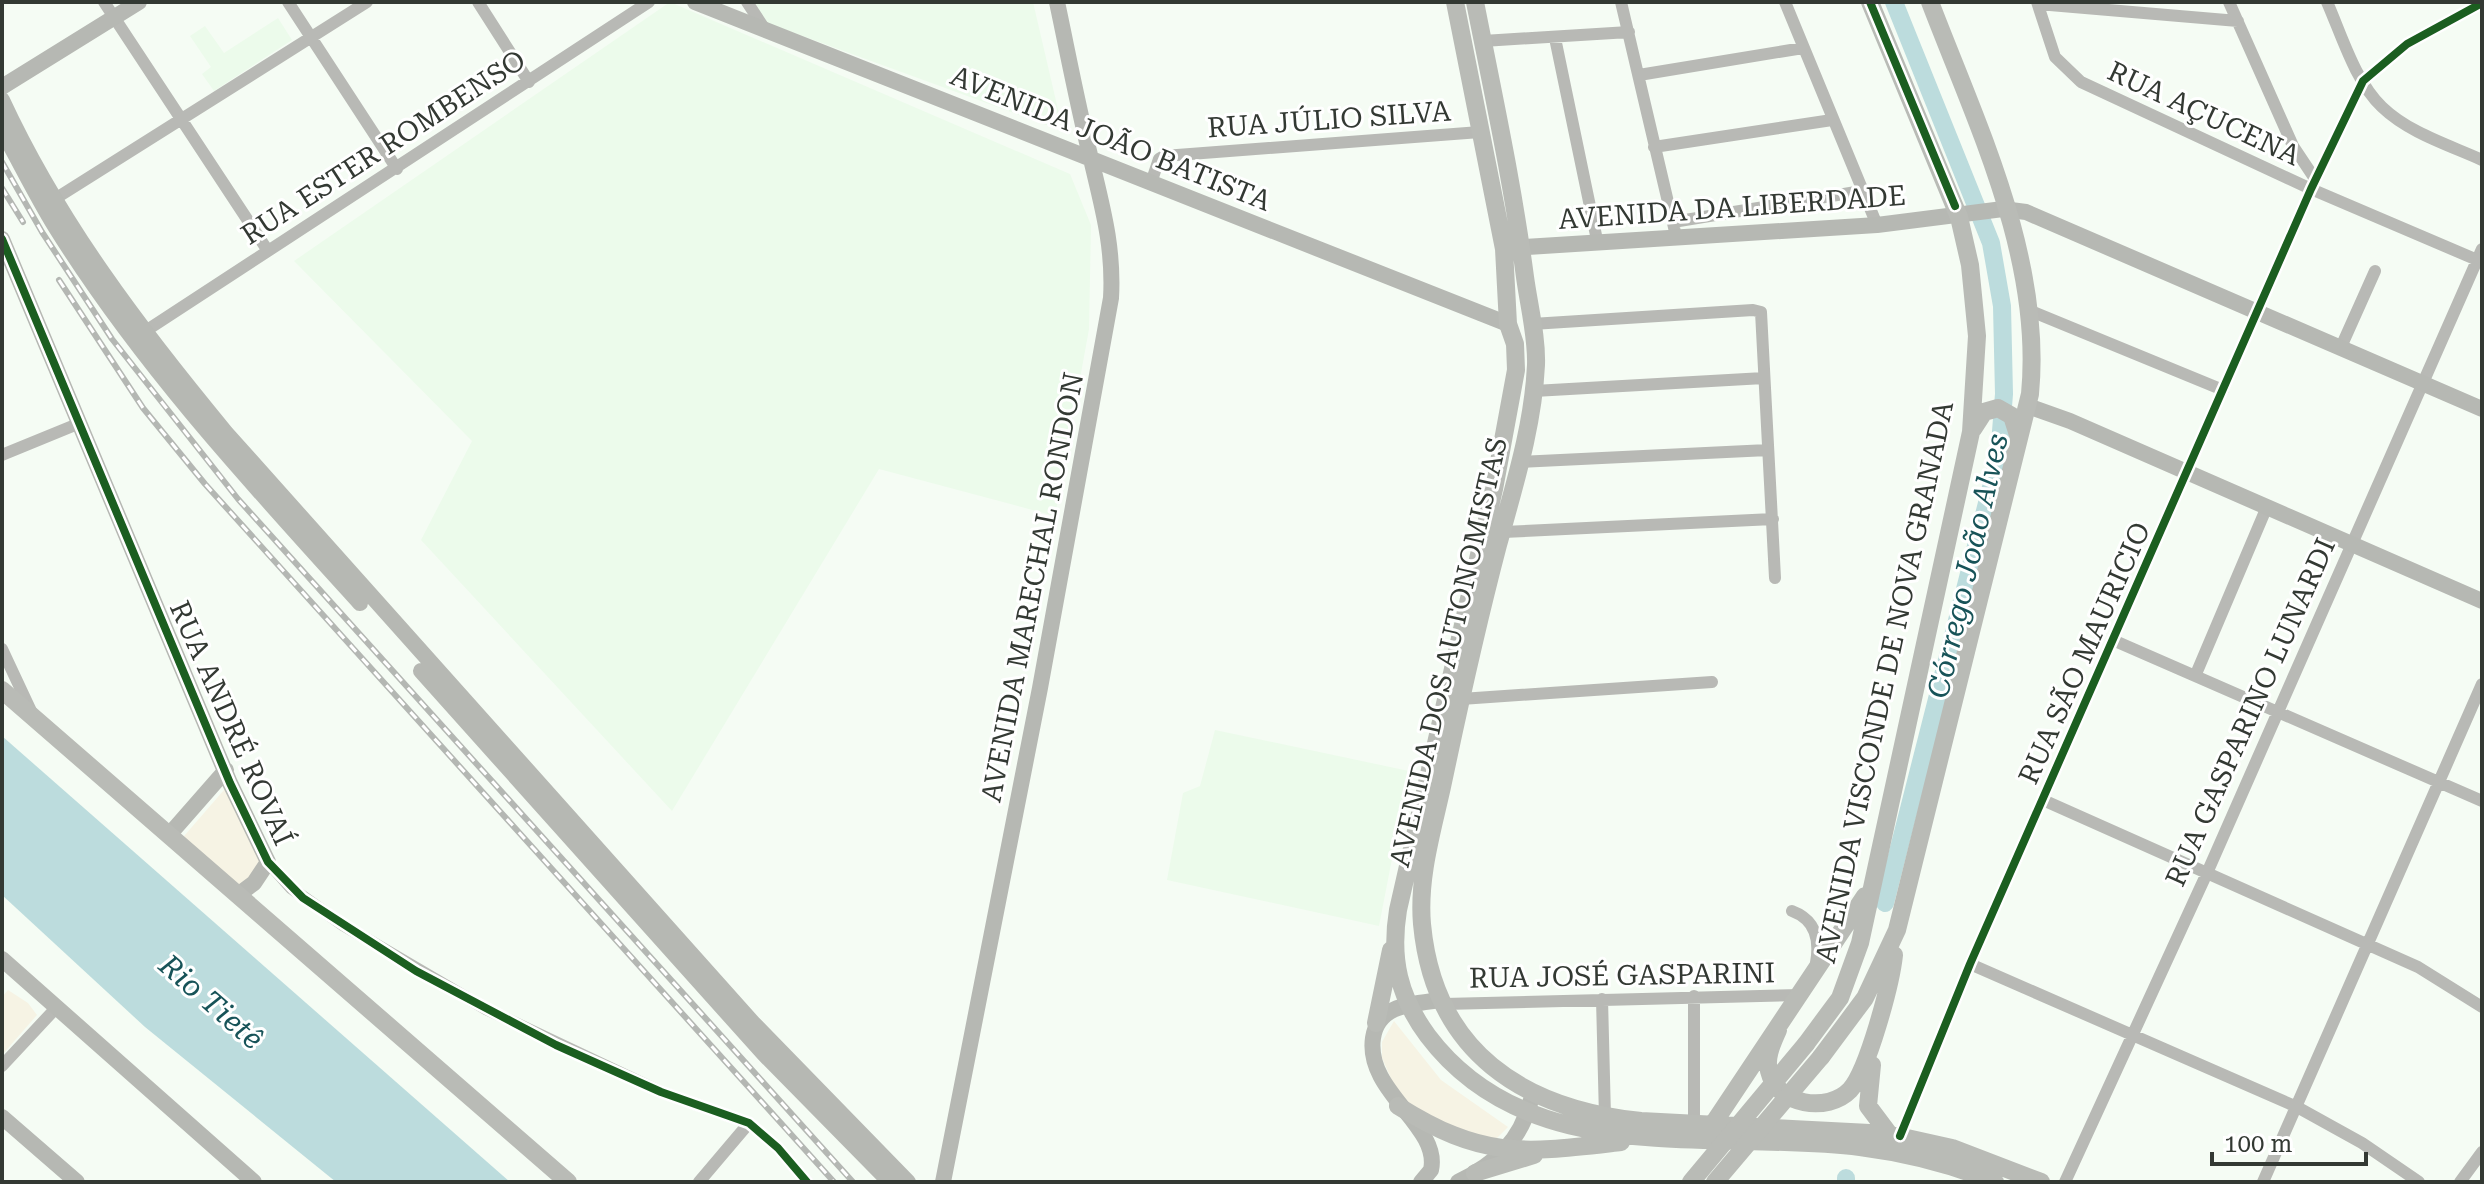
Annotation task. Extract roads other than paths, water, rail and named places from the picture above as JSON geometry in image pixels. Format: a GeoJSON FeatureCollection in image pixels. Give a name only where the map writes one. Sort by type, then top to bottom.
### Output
{"type":"FeatureCollection","features":[{"type":"Feature","properties":{"kind":"main road"},"geometry":{"type":"LineString","coordinates":[[2,87],[139,2]]}},
{"type":"Feature","properties":{"kind":"main road","name":"AVENIDA JOÃO BATISTA"},"geometry":{"type":"LineString","coordinates":[[695,2],[1508,324]]}},
{"type":"Feature","properties":{"kind":"main road","name":"AVENIDA MARECHAL RONDON"},"geometry":{"type":"LineString","coordinates":[[943,1182],[1109,318],[1111,243],[1057,2]]}},
{"type":"Feature","properties":{"kind":"main road","name":"AVENIDA DOS AUTONOMISTAS"},"geometry":{"type":"LineString","coordinates":[[1455,2],[1480,132],[1532,324],[1536,362],[1521,462],[1461,699],[1422,891],[1424,939],[1443,1002],[1470,1043],[1488,1063],[1530,1104],[1556,1124],[1647,1139],[1859,1147],[1924,1158],[1995,1182]]}},
{"type":"Feature","properties":{"kind":"main road","name":"AVENIDA DOS AUTONOMISTAS"},"geometry":{"type":"LineString","coordinates":[[1475,2],[1513,248],[1508,324],[1515,344],[1516,370],[1510,418],[1395,928],[1405,1005],[1439,1050],[1477,1083],[1530,1104],[1605,1117],[1894,1135],[1971,1154],[2041,1182]]}},
{"type":"Feature","properties":{"kind":"main road","name":"AVENIDA VISCONDE DE NOVA GRANADA"},"geometry":{"type":"LineString","coordinates":[[1691,1182],[1806,1044],[1840,998],[1851,974],[1975,427],[1977,336],[1966,216],[1870,2]]}},
{"type":"Feature","properties":{"kind":"main road"},"geometry":{"type":"LineString","coordinates":[[1778,1030],[1768,1060],[1770,1076],[1788,1094],[1803,1103],[1817,1105],[1837,1100],[1852,1087],[1874,1036],[1893,964],[1897,930],[2018,434],[2028,406],[2032,373],[2026,309],[2006,210],[1930,2]]}},
{"type":"Feature","properties":{"kind":"main road"},"geometry":{"type":"LineString","coordinates":[[2,100],[49,202]]}},
{"type":"Feature","properties":{"kind":"main road"},"geometry":{"type":"LineString","coordinates":[[2,130],[94,263],[139,335],[229,455],[764,1054],[890,1182]]}},
{"type":"Feature","properties":{"kind":"main road"},"geometry":{"type":"LineString","coordinates":[[2006,210],[2033,214],[2062,226],[2482,409]]}},
{"type":"Feature","properties":{"kind":"main road","name":"AVENIDA DA LIBERDADE"},"geometry":{"type":"LineString","coordinates":[[1513,248],[1674,229],[1877,225],[2006,210]]}},
{"type":"Feature","properties":{"kind":"main road","name":"RUA ANDRÉ ROVAÍ"},"geometry":{"type":"LineString","coordinates":[[2,239],[226,770],[268,862],[254,883],[238,895]]}},
{"type":"Feature","properties":{"kind":"main road"},"geometry":{"type":"LineString","coordinates":[[1508,324],[1529,346],[1536,362]]}},
{"type":"Feature","properties":{"kind":"main road"},"geometry":{"type":"LineString","coordinates":[[139,335],[396,627],[794,1068],[908,1182]]}},
{"type":"Feature","properties":{"kind":"main road"},"geometry":{"type":"LineString","coordinates":[[2028,406],[2482,601]]}},
{"type":"Feature","properties":{"kind":"main road"},"geometry":{"type":"LineString","coordinates":[[1975,427],[1987,410],[1998,408],[2012,416],[2018,434]]}},
{"type":"Feature","properties":{"kind":"main road"},"geometry":{"type":"LineString","coordinates":[[2,690],[568,1182]]}},
{"type":"Feature","properties":{"kind":"main road","name":"RUA ANDRÉ ROVAÍ"},"geometry":{"type":"LineString","coordinates":[[169,835],[226,770]]}},
{"type":"Feature","properties":{"kind":"main road"},"geometry":{"type":"LineString","coordinates":[[1713,1124],[1814,977],[1873,884]]}},
{"type":"Feature","properties":{"kind":"main road"},"geometry":{"type":"LineString","coordinates":[[1395,928],[1376,1023],[1373,1055],[1398,1106],[1427,1141],[1433,1156],[1431,1170],[1421,1182]]}},
{"type":"Feature","properties":{"kind":"main road"},"geometry":{"type":"LineString","coordinates":[[1715,1182],[1821,1057],[1865,998],[1897,930]]}},
{"type":"Feature","properties":{"kind":"main road"},"geometry":{"type":"LineString","coordinates":[[2,960],[254,1182]]}},
{"type":"Feature","properties":{"kind":"main road"},"geometry":{"type":"LineString","coordinates":[[1376,1023],[1385,1014],[1405,1005],[1443,1002]]}},
{"type":"Feature","properties":{"kind":"main road"},"geometry":{"type":"LineString","coordinates":[[1874,1036],[1868,1106],[1894,1135]]}},
{"type":"Feature","properties":{"kind":"main road"},"geometry":{"type":"LineString","coordinates":[[1458,1182],[1507,1151],[1530,1104]]}},
{"type":"Feature","properties":{"kind":"main road"},"geometry":{"type":"LineString","coordinates":[[1398,1106],[1456,1139],[1507,1151],[1544,1151],[1647,1139]]}},
{"type":"Feature","properties":{"kind":"main road"},"geometry":{"type":"LineString","coordinates":[[2,1117],[77,1182]]}},
{"type":"Feature","properties":{"kind":"main road"},"geometry":{"type":"LineString","coordinates":[[1475,1173],[1544,1151]]}},
{"type":"Feature","properties":{"kind":"street"},"geometry":{"type":"LineString","coordinates":[[104,2],[268,251]]}},
{"type":"Feature","properties":{"kind":"street"},"geometry":{"type":"LineString","coordinates":[[288,2],[397,169]]}},
{"type":"Feature","properties":{"kind":"street"},"geometry":{"type":"LineString","coordinates":[[49,202],[184,120],[367,2]]}},
{"type":"Feature","properties":{"kind":"street"},"geometry":{"type":"LineString","coordinates":[[478,2],[529,82]]}},
{"type":"Feature","properties":{"kind":"street","name":"RUA ESTER ROMBENSO"},"geometry":{"type":"LineString","coordinates":[[139,335],[649,2]]}},
{"type":"Feature","properties":{"kind":"street"},"geometry":{"type":"LineString","coordinates":[[747,2],[764,28]]}},
{"type":"Feature","properties":{"kind":"street"},"geometry":{"type":"LineString","coordinates":[[1621,2],[1674,229],[1862,191]]}},
{"type":"Feature","properties":{"kind":"street"},"geometry":{"type":"LineString","coordinates":[[1785,2],[1877,225]]}},
{"type":"Feature","properties":{"kind":"street"},"geometry":{"type":"LineString","coordinates":[[2229,2],[2313,184]]}},
{"type":"Feature","properties":{"kind":"street"},"geometry":{"type":"LineString","coordinates":[[2327,2],[2363,81],[2377,102],[2397,119],[2482,160]]}},
{"type":"Feature","properties":{"kind":"street"},"geometry":{"type":"LineString","coordinates":[[2038,3],[2238,21]]}},
{"type":"Feature","properties":{"kind":"street","name":"RUA AÇUCENA"},"geometry":{"type":"LineString","coordinates":[[2038,3],[2055,57],[2072,76],[2480,257]]}},
{"type":"Feature","properties":{"kind":"street"},"geometry":{"type":"LineString","coordinates":[[2363,81],[2407,44],[2482,3]]}},
{"type":"Feature","properties":{"kind":"street"},"geometry":{"type":"LineString","coordinates":[[1483,41],[1629,32]]}},
{"type":"Feature","properties":{"kind":"street"},"geometry":{"type":"LineString","coordinates":[[1555,38],[1597,240]]}},
{"type":"Feature","properties":{"kind":"street"},"geometry":{"type":"LineString","coordinates":[[1639,75],[1803,48]]}},
{"type":"Feature","properties":{"kind":"street","name":"RUA SÃO MAURICIO"},"geometry":{"type":"LineString","coordinates":[[1894,1135],[2115,641],[2313,184],[2363,81]]}},
{"type":"Feature","properties":{"kind":"street"},"geometry":{"type":"LineString","coordinates":[[1654,147],[1832,120]]}},
{"type":"Feature","properties":{"kind":"street","name":"RUA JÚLIO SILVA"},"geometry":{"type":"LineString","coordinates":[[1151,183],[1164,156],[1480,132]]}},
{"type":"Feature","properties":{"kind":"street","name":"RUA GASPARINO LUNARDI"},"geometry":{"type":"LineString","coordinates":[[2065,1182],[2207,873],[2421,382],[2480,257]]}},
{"type":"Feature","properties":{"kind":"street"},"geometry":{"type":"LineString","coordinates":[[2341,347],[2375,271]]}},
{"type":"Feature","properties":{"kind":"street"},"geometry":{"type":"LineString","coordinates":[[2026,309],[2223,390]]}},
{"type":"Feature","properties":{"kind":"street"},"geometry":{"type":"LineString","coordinates":[[1532,324],[1753,310],[1761,312],[1764,322],[1764,378],[1775,578]]}},
{"type":"Feature","properties":{"kind":"street"},"geometry":{"type":"LineString","coordinates":[[1534,391],[1764,378]]}},
{"type":"Feature","properties":{"kind":"street"},"geometry":{"type":"LineString","coordinates":[[2,455],[80,423]]}},
{"type":"Feature","properties":{"kind":"street"},"geometry":{"type":"LineString","coordinates":[[1521,462],[1768,450]]}},
{"type":"Feature","properties":{"kind":"street"},"geometry":{"type":"LineString","coordinates":[[2196,674],[2266,509]]}},
{"type":"Feature","properties":{"kind":"street"},"geometry":{"type":"LineString","coordinates":[[1503,532],[1773,519]]}},
{"type":"Feature","properties":{"kind":"street"},"geometry":{"type":"LineString","coordinates":[[2115,641],[2277,709],[2482,801]]}},
{"type":"Feature","properties":{"kind":"street"},"geometry":{"type":"LineString","coordinates":[[2,649],[35,718]]}},
{"type":"Feature","properties":{"kind":"street"},"geometry":{"type":"LineString","coordinates":[[1461,699],[1712,682]]}},
{"type":"Feature","properties":{"kind":"street"},"geometry":{"type":"LineString","coordinates":[[2263,1182],[2479,701],[2482,684]]}},
{"type":"Feature","properties":{"kind":"street"},"geometry":{"type":"LineString","coordinates":[[2043,800],[2369,944],[2447,982],[2482,1007]]}},
{"type":"Feature","properties":{"kind":"street","name":"RUA ANDRÉ ROVAÍ"},"geometry":{"type":"LineString","coordinates":[[268,862],[291,888],[343,925],[486,1009],[661,1092],[749,1123],[778,1148],[807,1182]]}},
{"type":"Feature","properties":{"kind":"street"},"geometry":{"type":"LineString","coordinates":[[1792,911],[1807,919],[1817,937],[1814,977]]}},
{"type":"Feature","properties":{"kind":"street"},"geometry":{"type":"LineString","coordinates":[[1970,964],[2297,1107],[2362,1143],[2419,1182]]}},
{"type":"Feature","properties":{"kind":"street","name":"RUA JOSÉ GASPARINI"},"geometry":{"type":"LineString","coordinates":[[1443,1002],[1801,995]]}},
{"type":"Feature","properties":{"kind":"street"},"geometry":{"type":"LineString","coordinates":[[1694,996],[1694,1123]]}},
{"type":"Feature","properties":{"kind":"street"},"geometry":{"type":"LineString","coordinates":[[1602,999],[1605,1117]]}},
{"type":"Feature","properties":{"kind":"street"},"geometry":{"type":"LineString","coordinates":[[2,1066],[56,1008]]}},
{"type":"Feature","properties":{"kind":"street"},"geometry":{"type":"LineString","coordinates":[[699,1182],[749,1123]]}},
{"type":"Feature","properties":{"kind":"street"},"geometry":{"type":"LineString","coordinates":[[2460,1182],[2482,1152]]}},
{"type":"Feature","properties":{"kind":"water","name":"Rio Tietê"},"geometry":{"type":"Polygon","coordinates":[[[2,736],[510,1182],[336,1182],[145,1027],[2,895],[2,736]]]}},
{"type":"Feature","properties":{"kind":"waterway","name":"Córrego João Alves"},"geometry":{"type":"LineString","coordinates":[[1885,903],[1999,456],[2004,394],[2002,306],[1991,243],[1894,2]]}},
{"type":"Feature","properties":{"kind":"railway"},"geometry":{"type":"LineString","coordinates":[[2,162],[42,232],[112,339],[238,499],[853,1182]]}},
{"type":"Feature","properties":{"kind":"railway"},"geometry":{"type":"LineString","coordinates":[[2,188],[23,222]]}},
{"type":"Feature","properties":{"kind":"railway"},"geometry":{"type":"LineString","coordinates":[[59,280],[143,408],[205,484],[834,1182]]}}]}
